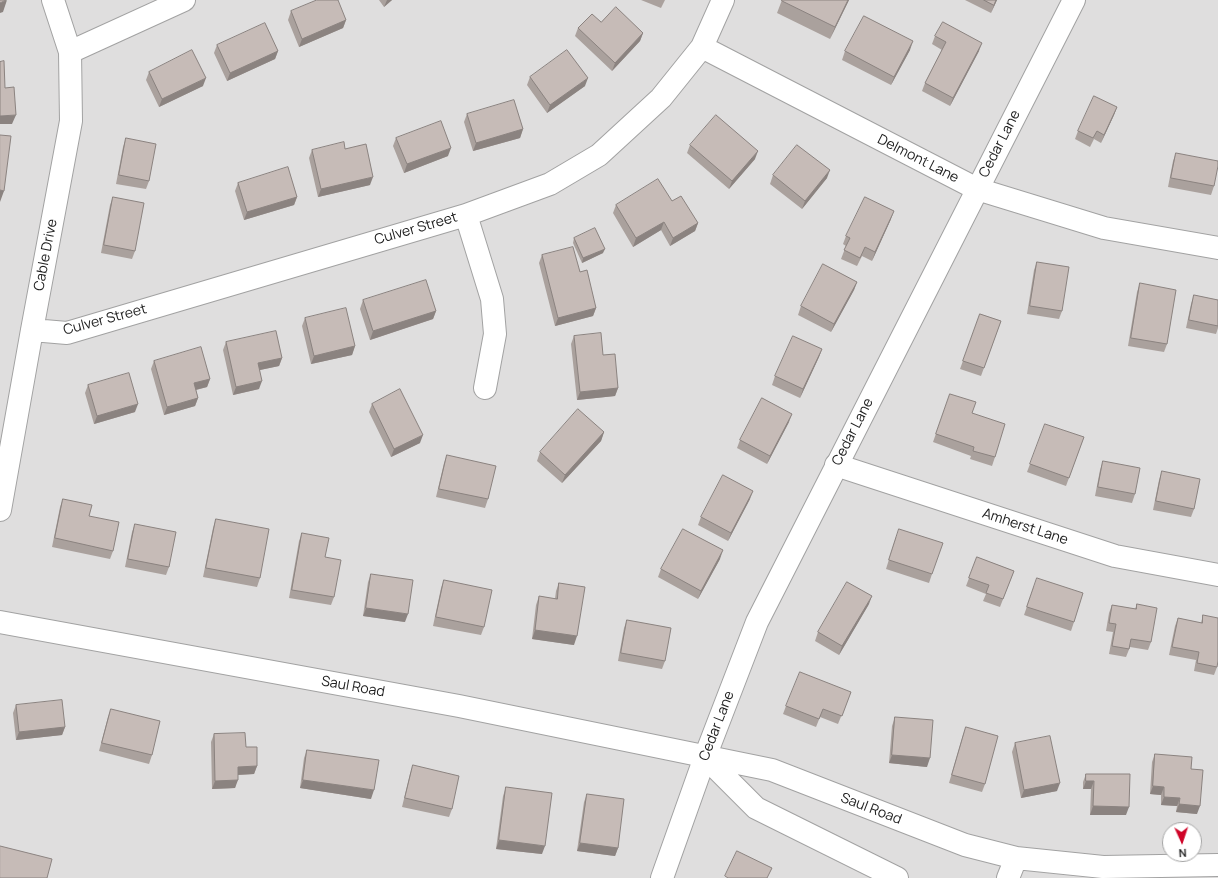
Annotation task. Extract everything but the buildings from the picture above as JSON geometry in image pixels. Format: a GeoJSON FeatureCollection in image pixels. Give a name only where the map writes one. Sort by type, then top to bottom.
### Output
{"type":"FeatureCollection","features":[{"type":"Feature","properties":{"kind":"street","name":"Cable Drive"},"geometry":{"type":"LineString","coordinates":[[0,510],[71,120],[70,52],[53,0]]}},
{"type":"Feature","properties":{"kind":"street"},"geometry":{"type":"LineString","coordinates":[[70,52],[184,0]]}},
{"type":"Feature","properties":{"kind":"street","name":"Culver Street"},"geometry":{"type":"LineString","coordinates":[[32,330],[67,333],[466,215],[550,184],[599,155],[661,98],[702,47],[723,0]]}},
{"type":"Feature","properties":{"kind":"street","name":"Cedar Lane"},"geometry":{"type":"LineString","coordinates":[[662,878],[705,757],[757,622],[1074,0]]}},
{"type":"Feature","properties":{"kind":"street","name":"Delmont Lane"},"geometry":{"type":"LineString","coordinates":[[702,47],[977,189],[1104,228],[1218,248]]}},
{"type":"Feature","properties":{"kind":"street"},"geometry":{"type":"LineString","coordinates":[[466,215],[492,299],[495,334],[485,388]]}},
{"type":"Feature","properties":{"kind":"street","name":"Amherst Lane"},"geometry":{"type":"LineString","coordinates":[[836,465],[1115,556],[1218,575]]}},
{"type":"Feature","properties":{"kind":"street","name":"Saul Road"},"geometry":{"type":"LineString","coordinates":[[0,622],[458,706],[772,770],[965,845],[1016,858],[1103,867],[1218,865]]}},
{"type":"Feature","properties":{"kind":"street"},"geometry":{"type":"LineString","coordinates":[[705,757],[756,808],[897,878]]}},
{"type":"Feature","properties":{"kind":"street"},"geometry":{"type":"LineString","coordinates":[[1008,878],[1016,858]]}},
{"type":"Feature","properties":{"kind":"shaded area"},"geometry":{"type":"Polygon","coordinates":[[[0,0],[1218,0],[1218,878],[0,878],[0,0]]]}}]}
